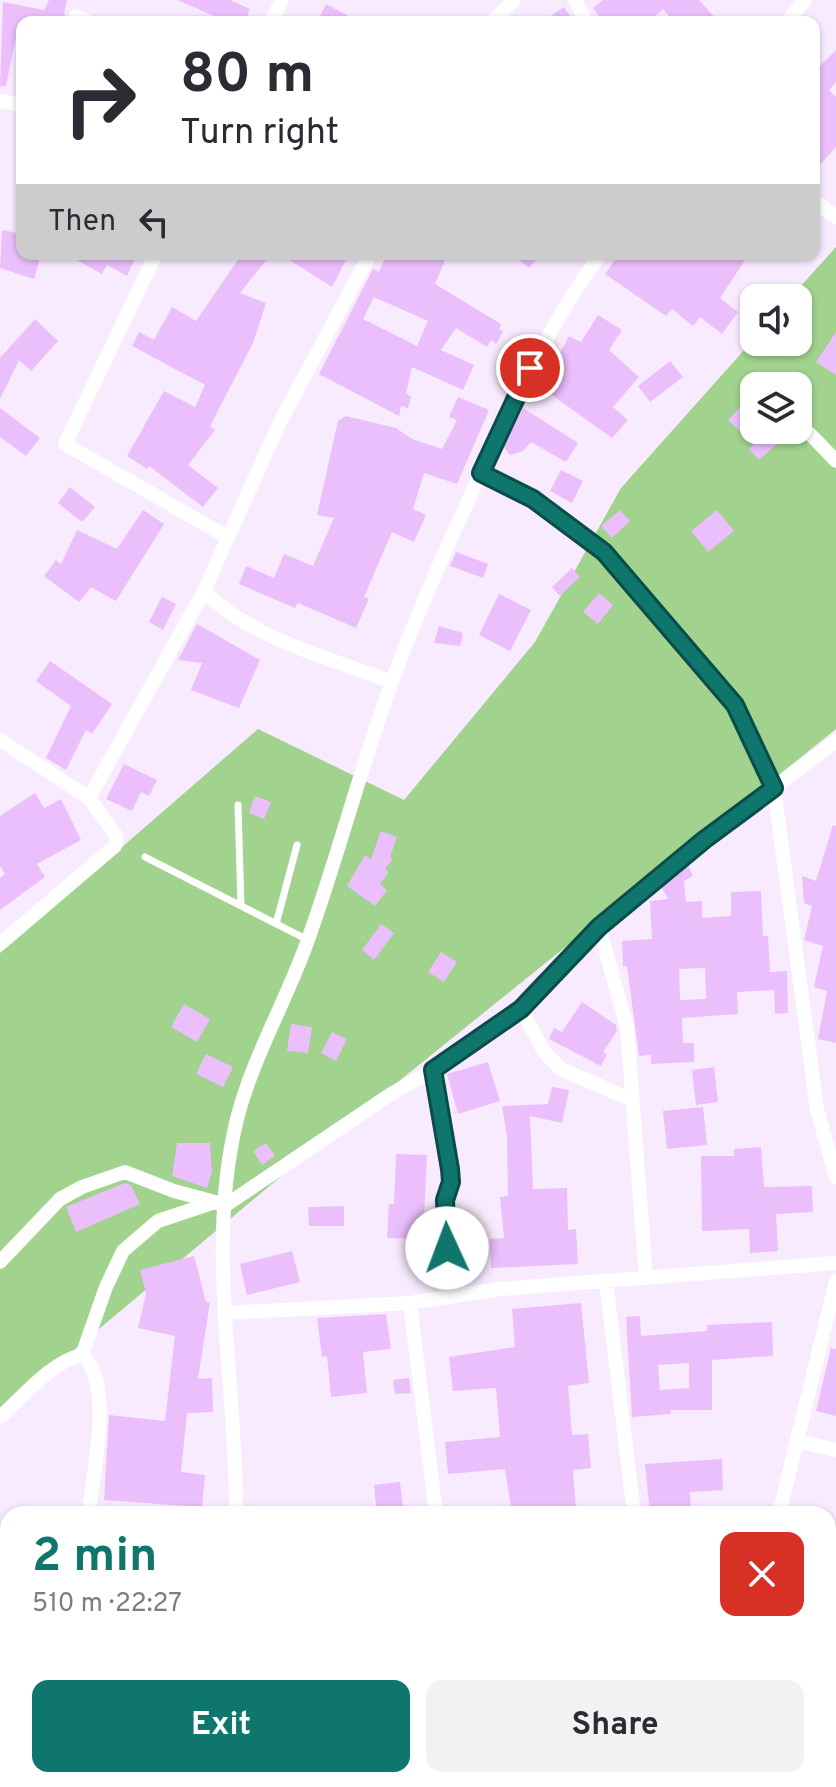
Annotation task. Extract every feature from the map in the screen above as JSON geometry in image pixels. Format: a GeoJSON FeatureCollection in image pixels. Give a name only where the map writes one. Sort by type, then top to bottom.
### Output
{"type":"FeatureCollection","features":[{"type":"Feature","properties":{"kind":"street"},"geometry":{"type":"LineString","coordinates":[[498,16],[514,0]]}},
{"type":"Feature","properties":{"kind":"street"},"geometry":{"type":"LineString","coordinates":[[792,16],[805,0]]}},
{"type":"Feature","properties":{"kind":"street"},"geometry":{"type":"LineString","coordinates":[[153,260],[65,444],[227,537]]}},
{"type":"Feature","properties":{"kind":"street"},"geometry":{"type":"LineString","coordinates":[[89,798],[204,591],[280,422],[367,260]]}},
{"type":"Feature","properties":{"kind":"street"},"geometry":{"type":"LineString","coordinates":[[236,1506],[236,1455],[224,1313],[220,1203],[237,1119],[308,940],[392,682],[481,473],[530,368],[575,287],[596,260]]}},
{"type":"Feature","properties":{"kind":"street"},"geometry":{"type":"LineString","coordinates":[[812,436],[836,461]]}},
{"type":"Feature","properties":{"kind":"street"},"geometry":{"type":"LineString","coordinates":[[481,473],[533,499],[604,552],[735,705],[774,788],[817,1109],[836,1177]]}},
{"type":"Feature","properties":{"kind":"street"},"geometry":{"type":"LineString","coordinates":[[204,591],[225,612],[294,644],[392,682]]}},
{"type":"Feature","properties":{"kind":"street"},"geometry":{"type":"LineString","coordinates":[[0,740],[89,798],[117,837],[115,846],[0,944]]}},
{"type":"Feature","properties":{"kind":"street"},"geometry":{"type":"LineString","coordinates":[[82,1355],[106,1287],[123,1251],[158,1221],[220,1203],[433,1070],[521,1009],[599,927],[704,840],[836,741]]}},
{"type":"Feature","properties":{"kind":"street"},"geometry":{"type":"LineString","coordinates":[[599,927],[627,1027],[646,1278]]}},
{"type":"Feature","properties":{"kind":"street"},"geometry":{"type":"LineString","coordinates":[[521,1009],[545,1053],[561,1069],[632,1100]]}},
{"type":"Feature","properties":{"kind":"street"},"geometry":{"type":"LineString","coordinates":[[433,1070],[451,1182],[445,1200],[449,1296]]}},
{"type":"Feature","properties":{"kind":"street"},"geometry":{"type":"LineString","coordinates":[[0,1262],[60,1199],[82,1187],[125,1172],[220,1203]]}},
{"type":"Feature","properties":{"kind":"street"},"geometry":{"type":"LineString","coordinates":[[224,1313],[410,1303],[449,1296],[606,1281],[836,1263]]}},
{"type":"Feature","properties":{"kind":"street"},"geometry":{"type":"LineString","coordinates":[[606,1281],[633,1506]]}},
{"type":"Feature","properties":{"kind":"street"},"geometry":{"type":"LineString","coordinates":[[781,1506],[836,1281]]}},
{"type":"Feature","properties":{"kind":"street"},"geometry":{"type":"LineString","coordinates":[[410,1303],[435,1506]]}},
{"type":"Feature","properties":{"kind":"street"},"geometry":{"type":"LineString","coordinates":[[0,1417],[47,1376],[73,1357],[82,1355]]}},
{"type":"Feature","properties":{"kind":"street"},"geometry":{"type":"LineString","coordinates":[[82,1355],[94,1369],[100,1430],[90,1506]]}},
{"type":"Feature","properties":{"kind":"street"},"geometry":{"type":"LineString","coordinates":[[797,1441],[836,1450]]}},
{"type":"Feature","properties":{"kind":"lane"},"geometry":{"type":"LineString","coordinates":[[238,805],[241,906]]}},
{"type":"Feature","properties":{"kind":"lane"},"geometry":{"type":"LineString","coordinates":[[276,924],[297,845]]}},
{"type":"Feature","properties":{"kind":"lane"},"geometry":{"type":"LineString","coordinates":[[145,857],[308,940]]}},
{"type":"Feature","properties":{"kind":"green space"},"geometry":{"type":"Polygon","coordinates":[[[836,247],[836,729],[291,1168],[0,1412],[0,953],[258,729],[404,800],[535,642],[621,488],[740,355],[812,356],[812,284],[803,284],[836,247]]]}},
{"type":"Feature","properties":{"kind":"building"},"geometry":{"type":"Polygon","coordinates":[[[49,0],[67,0],[65,16],[16,16],[16,37],[6,86],[0,86],[3,2],[44,10],[49,0]]]}},
{"type":"Feature","properties":{"kind":"building"},"geometry":{"type":"Polygon","coordinates":[[[178,0],[230,0],[250,9],[247,16],[214,16],[178,0]]]}},
{"type":"Feature","properties":{"kind":"building"},"geometry":{"type":"Polygon","coordinates":[[[603,0],[699,0],[714,16],[669,16],[663,9],[655,16],[599,16],[593,8],[603,0]]]}},
{"type":"Feature","properties":{"kind":"building"},"geometry":{"type":"Polygon","coordinates":[[[326,4],[349,16],[320,16],[326,4]]]}},
{"type":"Feature","properties":{"kind":"building"},"geometry":{"type":"Polygon","coordinates":[[[564,7],[570,16],[551,16],[564,7]]]}},
{"type":"Feature","properties":{"kind":"building"},"geometry":{"type":"Polygon","coordinates":[[[836,50],[836,82],[829,90],[836,97],[836,147],[820,164],[820,66],[836,50]]]}},
{"type":"Feature","properties":{"kind":"building"},"geometry":{"type":"Polygon","coordinates":[[[2,230],[16,233],[16,260],[39,260],[34,279],[0,268],[2,230]]]}},
{"type":"Feature","properties":{"kind":"building"},"geometry":{"type":"Polygon","coordinates":[[[77,260],[134,260],[127,276],[107,265],[102,274],[77,260]]]}},
{"type":"Feature","properties":{"kind":"building"},"geometry":{"type":"Polygon","coordinates":[[[238,260],[266,260],[240,293],[266,303],[253,343],[210,426],[215,430],[188,465],[218,488],[203,507],[149,466],[147,469],[127,456],[164,391],[195,407],[205,385],[132,346],[139,332],[154,340],[172,307],[196,321],[238,260]]]}},
{"type":"Feature","properties":{"kind":"building"},"geometry":{"type":"Polygon","coordinates":[[[289,260],[346,260],[332,287],[289,260]]]}},
{"type":"Feature","properties":{"kind":"building"},"geometry":{"type":"Polygon","coordinates":[[[384,260],[445,260],[435,284],[501,324],[499,329],[503,332],[496,344],[491,340],[487,347],[456,328],[441,350],[474,365],[463,390],[412,367],[406,393],[411,397],[408,408],[401,406],[399,416],[319,374],[373,269],[379,272],[384,260]],[[374,297],[363,319],[417,346],[428,321],[374,297]]]}},
{"type":"Feature","properties":{"kind":"building"},"geometry":{"type":"Polygon","coordinates":[[[519,260],[536,260],[529,268],[519,260]]]}},
{"type":"Feature","properties":{"kind":"building"},"geometry":{"type":"Polygon","coordinates":[[[615,260],[745,260],[720,298],[738,312],[722,334],[700,317],[693,326],[672,309],[666,316],[605,274],[615,260]]]}},
{"type":"Feature","properties":{"kind":"building"},"geometry":{"type":"Polygon","coordinates":[[[598,315],[622,330],[609,350],[639,377],[613,407],[628,420],[612,438],[542,388],[569,336],[581,342],[598,315]]]}},
{"type":"Feature","properties":{"kind":"building"},"geometry":{"type":"Polygon","coordinates":[[[35,319],[58,341],[31,371],[19,360],[0,399],[0,358],[35,319]]]}},
{"type":"Feature","properties":{"kind":"building"},"geometry":{"type":"Polygon","coordinates":[[[836,332],[836,375],[816,362],[836,332]]]}},
{"type":"Feature","properties":{"kind":"building"},"geometry":{"type":"Polygon","coordinates":[[[670,361],[683,377],[650,402],[638,386],[670,361]]]}},
{"type":"Feature","properties":{"kind":"building"},"geometry":{"type":"Polygon","coordinates":[[[458,397],[489,410],[457,484],[424,473],[413,509],[426,515],[414,542],[392,532],[364,597],[369,599],[356,628],[298,603],[295,608],[239,584],[246,566],[274,578],[284,554],[313,566],[334,518],[317,515],[338,421],[346,416],[396,428],[412,439],[442,449],[457,420],[449,417],[458,397]]]}},
{"type":"Feature","properties":{"kind":"building"},"geometry":{"type":"Polygon","coordinates":[[[740,407],[740,431],[728,420],[740,407]]]}},
{"type":"Feature","properties":{"kind":"building"},"geometry":{"type":"Polygon","coordinates":[[[0,408],[40,438],[26,456],[0,437],[0,408]]]}},
{"type":"Feature","properties":{"kind":"building"},"geometry":{"type":"Polygon","coordinates":[[[523,408],[578,443],[566,462],[531,442],[523,451],[510,455],[504,447],[523,408]]]}},
{"type":"Feature","properties":{"kind":"building"},"geometry":{"type":"Polygon","coordinates":[[[755,444],[777,444],[759,460],[749,449],[755,444]]]}},
{"type":"Feature","properties":{"kind":"building"},"geometry":{"type":"Polygon","coordinates":[[[561,470],[583,481],[572,503],[550,491],[561,470]]]}},
{"type":"Feature","properties":{"kind":"building"},"geometry":{"type":"Polygon","coordinates":[[[70,487],[95,507],[82,522],[58,503],[70,487]]]}},
{"type":"Feature","properties":{"kind":"building"},"geometry":{"type":"Polygon","coordinates":[[[143,510],[164,524],[116,601],[91,587],[79,602],[44,576],[56,560],[61,564],[77,530],[117,549],[143,510]]]}},
{"type":"Feature","properties":{"kind":"building"},"geometry":{"type":"Polygon","coordinates":[[[620,510],[630,521],[612,538],[601,526],[620,510]]]}},
{"type":"Feature","properties":{"kind":"building"},"geometry":{"type":"Polygon","coordinates":[[[717,510],[734,531],[708,552],[691,531],[717,510]]]}},
{"type":"Feature","properties":{"kind":"building"},"geometry":{"type":"Polygon","coordinates":[[[456,552],[488,564],[483,578],[450,566],[456,552]]]}},
{"type":"Feature","properties":{"kind":"building"},"geometry":{"type":"Polygon","coordinates":[[[572,568],[580,577],[560,596],[552,587],[572,568]]]}},
{"type":"Feature","properties":{"kind":"building"},"geometry":{"type":"Polygon","coordinates":[[[599,593],[613,605],[598,624],[583,612],[599,593]]]}},
{"type":"Feature","properties":{"kind":"building"},"geometry":{"type":"Polygon","coordinates":[[[499,594],[531,610],[510,651],[479,635],[499,594]]]}},
{"type":"Feature","properties":{"kind":"building"},"geometry":{"type":"Polygon","coordinates":[[[162,597],[176,604],[163,630],[149,622],[162,597]]]}},
{"type":"Feature","properties":{"kind":"building"},"geometry":{"type":"Polygon","coordinates":[[[197,624],[260,660],[239,708],[191,690],[202,663],[178,660],[197,624]]]}},
{"type":"Feature","properties":{"kind":"building"},"geometry":{"type":"Polygon","coordinates":[[[439,626],[463,633],[460,646],[434,643],[439,626]]]}},
{"type":"Feature","properties":{"kind":"building"},"geometry":{"type":"Polygon","coordinates":[[[50,661],[112,704],[92,734],[86,730],[66,770],[46,758],[71,706],[36,681],[50,661]]]}},
{"type":"Feature","properties":{"kind":"building"},"geometry":{"type":"Polygon","coordinates":[[[124,764],[157,780],[149,796],[141,792],[132,811],[106,799],[124,764]]]}},
{"type":"Feature","properties":{"kind":"building"},"geometry":{"type":"Polygon","coordinates":[[[35,793],[44,808],[61,799],[81,840],[37,864],[45,877],[0,910],[0,878],[5,874],[0,866],[0,816],[35,793]]]}},
{"type":"Feature","properties":{"kind":"building"},"geometry":{"type":"Polygon","coordinates":[[[255,796],[271,802],[264,819],[249,813],[255,796]]]}},
{"type":"Feature","properties":{"kind":"building"},"geometry":{"type":"Polygon","coordinates":[[[833,825],[836,826],[836,1043],[818,1039],[827,991],[814,987],[823,946],[804,940],[812,906],[804,903],[802,876],[816,881],[833,825]]]}},
{"type":"Feature","properties":{"kind":"building"},"geometry":{"type":"Polygon","coordinates":[[[381,831],[397,837],[390,857],[393,859],[385,869],[389,872],[380,884],[387,890],[375,906],[347,886],[365,855],[371,859],[381,831]]]}},
{"type":"Feature","properties":{"kind":"building"},"geometry":{"type":"Polygon","coordinates":[[[688,866],[693,876],[684,881],[686,902],[702,901],[702,918],[731,916],[731,892],[761,891],[763,936],[768,936],[770,972],[787,971],[788,1013],[775,1014],[774,990],[737,992],[738,1014],[682,1018],[683,1043],[694,1043],[694,1062],[651,1064],[651,1055],[639,1056],[627,966],[623,966],[622,941],[652,939],[650,901],[668,899],[662,888],[688,866]],[[705,968],[679,969],[680,1000],[706,999],[705,968]]]}},
{"type":"Feature","properties":{"kind":"building"},"geometry":{"type":"Polygon","coordinates":[[[381,924],[394,933],[374,960],[362,950],[381,924]]]}},
{"type":"Feature","properties":{"kind":"building"},"geometry":{"type":"Polygon","coordinates":[[[441,952],[457,962],[444,982],[428,972],[441,952]]]}},
{"type":"Feature","properties":{"kind":"building"},"geometry":{"type":"Polygon","coordinates":[[[582,1002],[616,1025],[617,1031],[603,1052],[607,1054],[601,1066],[549,1039],[554,1028],[562,1032],[582,1002]]]}},
{"type":"Feature","properties":{"kind":"building"},"geometry":{"type":"Polygon","coordinates":[[[184,1004],[210,1019],[197,1042],[171,1027],[184,1004]]]}},
{"type":"Feature","properties":{"kind":"building"},"geometry":{"type":"Polygon","coordinates":[[[291,1024],[312,1027],[308,1053],[287,1051],[291,1024]]]}},
{"type":"Feature","properties":{"kind":"building"},"geometry":{"type":"Polygon","coordinates":[[[332,1032],[347,1039],[336,1061],[321,1053],[332,1032]]]}},
{"type":"Feature","properties":{"kind":"building"},"geometry":{"type":"Polygon","coordinates":[[[206,1054],[233,1067],[223,1087],[196,1074],[206,1054]]]}},
{"type":"Feature","properties":{"kind":"building"},"geometry":{"type":"Polygon","coordinates":[[[488,1062],[500,1101],[458,1114],[447,1074],[488,1062]]]}},
{"type":"Feature","properties":{"kind":"building"},"geometry":{"type":"Polygon","coordinates":[[[714,1067],[718,1102],[696,1105],[692,1070],[714,1067]]]}},
{"type":"Feature","properties":{"kind":"building"},"geometry":{"type":"Polygon","coordinates":[[[552,1087],[569,1090],[562,1123],[530,1116],[533,1189],[567,1188],[568,1230],[576,1229],[578,1264],[491,1268],[490,1239],[504,1238],[500,1197],[508,1196],[507,1136],[502,1106],[548,1104],[552,1087]]]}},
{"type":"Feature","properties":{"kind":"building"},"geometry":{"type":"Polygon","coordinates":[[[703,1107],[707,1145],[667,1149],[663,1111],[703,1107]]]}},
{"type":"Feature","properties":{"kind":"building"},"geometry":{"type":"Polygon","coordinates":[[[177,1143],[210,1143],[212,1172],[207,1188],[172,1176],[177,1143]]]}},
{"type":"Feature","properties":{"kind":"building"},"geometry":{"type":"Polygon","coordinates":[[[266,1143],[275,1156],[262,1165],[253,1151],[266,1143]]]}},
{"type":"Feature","properties":{"kind":"building"},"geometry":{"type":"Polygon","coordinates":[[[761,1147],[764,1187],[812,1186],[813,1212],[776,1214],[778,1251],[750,1253],[749,1229],[702,1231],[701,1156],[734,1156],[734,1149],[761,1147]]]}},
{"type":"Feature","properties":{"kind":"building"},"geometry":{"type":"Polygon","coordinates":[[[396,1154],[427,1155],[423,1239],[387,1238],[389,1204],[394,1204],[396,1154]]]}},
{"type":"Feature","properties":{"kind":"building"},"geometry":{"type":"Polygon","coordinates":[[[125,1183],[131,1185],[140,1204],[76,1232],[66,1207],[125,1183]]]}},
{"type":"Feature","properties":{"kind":"building"},"geometry":{"type":"Polygon","coordinates":[[[344,1206],[344,1226],[309,1226],[308,1207],[344,1206]]]}},
{"type":"Feature","properties":{"kind":"building"},"geometry":{"type":"Polygon","coordinates":[[[292,1251],[300,1282],[247,1295],[240,1264],[292,1251]]]}},
{"type":"Feature","properties":{"kind":"building"},"geometry":{"type":"Polygon","coordinates":[[[194,1256],[206,1302],[210,1302],[198,1379],[212,1378],[213,1412],[187,1413],[181,1472],[205,1475],[202,1506],[104,1500],[109,1415],[165,1421],[175,1336],[138,1328],[146,1294],[140,1270],[194,1256]]]}},
{"type":"Feature","properties":{"kind":"building"},"geometry":{"type":"Polygon","coordinates":[[[581,1303],[589,1383],[568,1386],[572,1435],[588,1434],[591,1468],[573,1470],[576,1506],[511,1506],[505,1469],[448,1474],[445,1442],[500,1437],[496,1388],[453,1391],[449,1357],[515,1347],[512,1309],[581,1303]]]}},
{"type":"Feature","properties":{"kind":"building"},"geometry":{"type":"Polygon","coordinates":[[[386,1314],[391,1349],[363,1352],[367,1393],[331,1397],[327,1356],[322,1357],[317,1318],[386,1314]]]}},
{"type":"Feature","properties":{"kind":"building"},"geometry":{"type":"Polygon","coordinates":[[[640,1316],[641,1336],[707,1331],[707,1325],[772,1322],[773,1356],[712,1360],[712,1410],[671,1410],[671,1414],[632,1417],[626,1317],[640,1316]],[[689,1363],[658,1365],[660,1390],[689,1388],[689,1363]]]}},
{"type":"Feature","properties":{"kind":"building"},"geometry":{"type":"Polygon","coordinates":[[[831,1348],[836,1349],[836,1416],[816,1411],[831,1348]]]}},
{"type":"Feature","properties":{"kind":"building"},"geometry":{"type":"Polygon","coordinates":[[[409,1378],[411,1393],[395,1394],[393,1380],[409,1378]]]}},
{"type":"Feature","properties":{"kind":"building"},"geometry":{"type":"Polygon","coordinates":[[[722,1459],[723,1490],[690,1492],[691,1506],[649,1506],[645,1464],[722,1459]]]}},
{"type":"Feature","properties":{"kind":"building"},"geometry":{"type":"Polygon","coordinates":[[[400,1482],[403,1506],[376,1506],[374,1485],[400,1482]]]}},
{"type":"Feature","properties":{"kind":"route"},"geometry":{"type":"LineString","coordinates":[[447,1248],[445,1200],[451,1182],[450,1169],[433,1070],[477,1043],[521,1009],[599,927],[704,840],[774,788],[735,705],[701,669],[631,581],[604,552],[533,499],[481,473],[530,368]]}}]}
